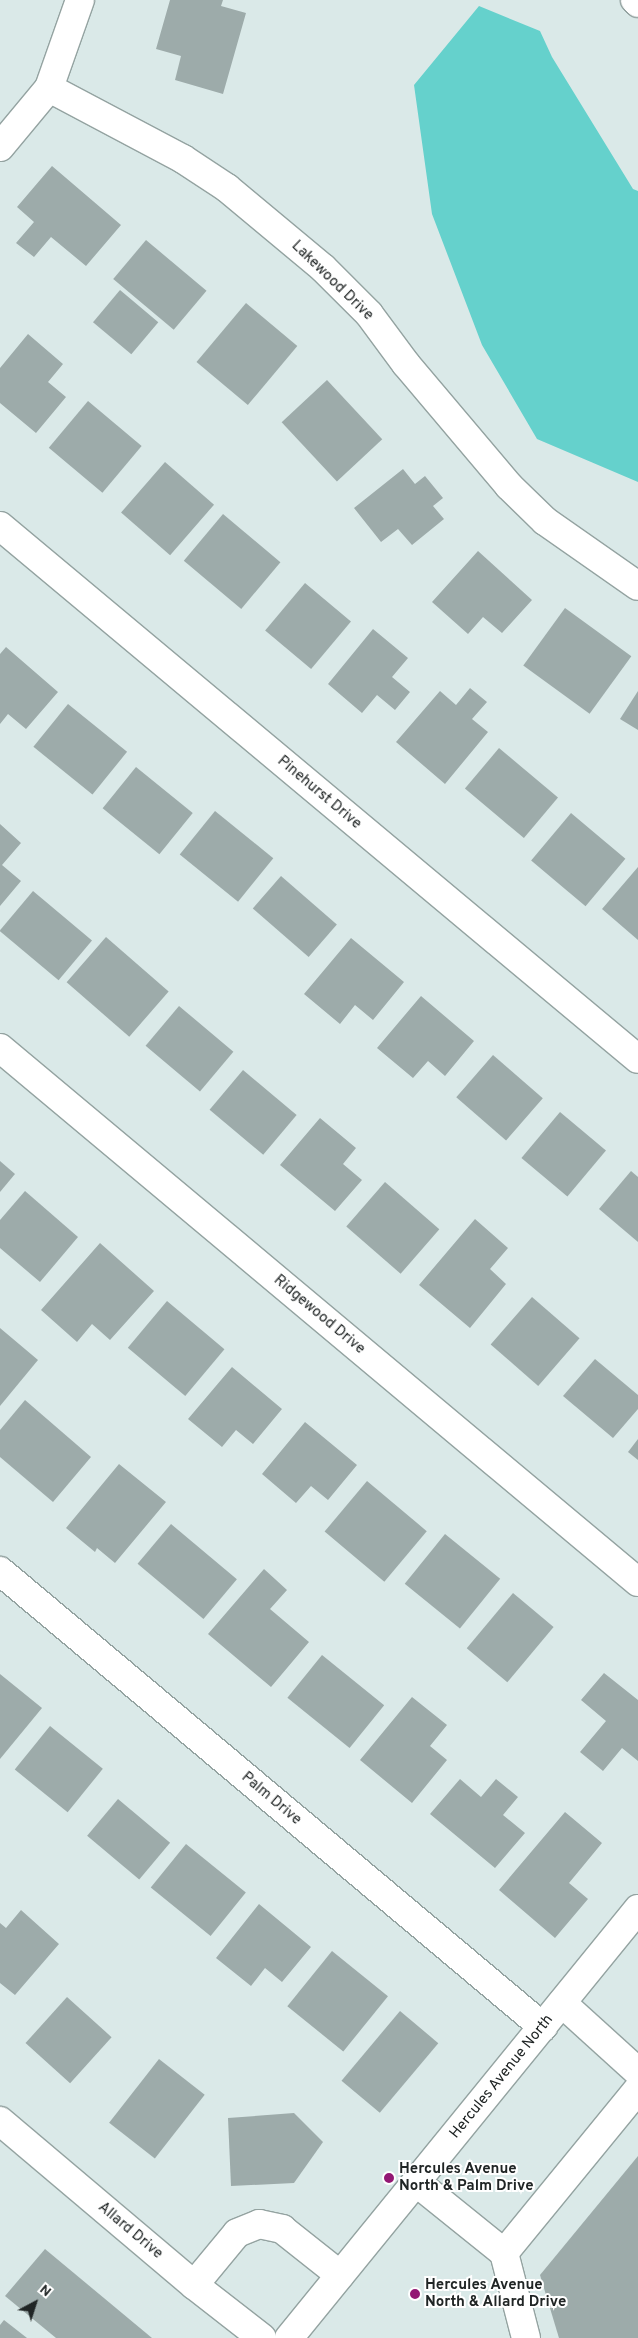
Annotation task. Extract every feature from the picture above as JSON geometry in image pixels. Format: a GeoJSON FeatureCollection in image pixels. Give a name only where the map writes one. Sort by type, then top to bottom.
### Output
{"type":"FeatureCollection","features":[{"type":"Feature","properties":{"kind":"street"},"geometry":{"type":"LineString","coordinates":[[0,147],[49,88],[80,0]]}},
{"type":"Feature","properties":{"kind":"street"},"geometry":{"type":"LineString","coordinates":[[634,0],[638,3]]}},
{"type":"Feature","properties":{"kind":"street","name":"Lakewood Drive"},"geometry":{"type":"LineString","coordinates":[[49,88],[146,138],[212,178],[323,268],[369,314],[406,364],[509,486],[545,521],[638,586]]}},
{"type":"Feature","properties":{"kind":"street","name":"Pinehurst Drive"},"geometry":{"type":"LineString","coordinates":[[0,526],[638,1059]]}},
{"type":"Feature","properties":{"kind":"street","name":"Ridgewood Drive"},"geometry":{"type":"LineString","coordinates":[[0,1048],[638,1582]]}},
{"type":"Feature","properties":{"kind":"street","name":"Palm Drive"},"geometry":{"type":"LineString","coordinates":[[0,1571],[543,2027]]}},
{"type":"Feature","properties":{"kind":"street","name":"Hercules Avenue North"},"geometry":{"type":"LineString","coordinates":[[289,2338],[638,1909]]}},
{"type":"Feature","properties":{"kind":"street"},"geometry":{"type":"LineString","coordinates":[[562,2003],[638,2072]]}},
{"type":"Feature","properties":{"kind":"street"},"geometry":{"type":"LineString","coordinates":[[504,2253],[638,2089]]}},
{"type":"Feature","properties":{"kind":"street","name":"Allard Drive"},"geometry":{"type":"LineString","coordinates":[[0,2121],[194,2285],[262,2338]]}},
{"type":"Feature","properties":{"kind":"street"},"geometry":{"type":"LineString","coordinates":[[416,2182],[504,2253],[526,2338]]}},
{"type":"Feature","properties":{"kind":"street"},"geometry":{"type":"LineString","coordinates":[[194,2285],[237,2233],[259,2224],[282,2229],[340,2275]]}},
{"type":"Feature","properties":{"kind":"water"},"geometry":{"type":"Polygon","coordinates":[[[479,6],[540,31],[552,57],[633,189],[638,191],[638,482],[537,439],[482,345],[432,214],[414,85],[479,6]]]}},
{"type":"Feature","properties":{"kind":"building"},"geometry":{"type":"Polygon","coordinates":[[[170,0],[223,0],[221,6],[246,13],[223,94],[175,80],[181,56],[156,49],[170,0]]]}},
{"type":"Feature","properties":{"kind":"building"},"geometry":{"type":"Polygon","coordinates":[[[52,166],[121,225],[86,266],[51,237],[34,257],[16,243],[34,222],[17,207],[52,166]]]}},
{"type":"Feature","properties":{"kind":"building"},"geometry":{"type":"Polygon","coordinates":[[[146,240],[207,291],[174,330],[113,279],[146,240]]]}},
{"type":"Feature","properties":{"kind":"building"},"geometry":{"type":"Polygon","coordinates":[[[120,290],[158,322],[131,354],[93,322],[120,290]]]}},
{"type":"Feature","properties":{"kind":"building"},"geometry":{"type":"Polygon","coordinates":[[[246,303],[297,346],[248,405],[197,362],[246,303]]]}},
{"type":"Feature","properties":{"kind":"building"},"geometry":{"type":"Polygon","coordinates":[[[28,334],[63,364],[48,382],[66,397],[36,433],[0,403],[0,368],[28,334]]]}},
{"type":"Feature","properties":{"kind":"building"},"geometry":{"type":"Polygon","coordinates":[[[327,380],[382,439],[337,482],[282,422],[327,380]]]}},
{"type":"Feature","properties":{"kind":"building"},"geometry":{"type":"Polygon","coordinates":[[[88,401],[142,446],[102,493],[49,448],[88,401]]]}},
{"type":"Feature","properties":{"kind":"building"},"geometry":{"type":"Polygon","coordinates":[[[165,462],[214,505],[170,555],[121,513],[165,462]]]}},
{"type":"Feature","properties":{"kind":"building"},"geometry":{"type":"Polygon","coordinates":[[[403,469],[415,484],[425,476],[443,498],[433,506],[444,519],[412,545],[398,529],[381,542],[354,508],[403,469]]]}},
{"type":"Feature","properties":{"kind":"building"},"geometry":{"type":"Polygon","coordinates":[[[223,514],[280,562],[241,609],[184,561],[223,514]]]}},
{"type":"Feature","properties":{"kind":"building"},"geometry":{"type":"Polygon","coordinates":[[[478,551],[532,600],[502,633],[483,617],[468,634],[432,602],[478,551]]]}},
{"type":"Feature","properties":{"kind":"building"},"geometry":{"type":"Polygon","coordinates":[[[305,583],[351,622],[311,669],[265,630],[305,583]]]}},
{"type":"Feature","properties":{"kind":"building"},"geometry":{"type":"Polygon","coordinates":[[[565,608],[631,656],[590,714],[523,665],[565,608]]]}},
{"type":"Feature","properties":{"kind":"building"},"geometry":{"type":"Polygon","coordinates":[[[373,629],[408,658],[392,677],[410,692],[395,710],[377,695],[362,713],[328,684],[373,629]]]}},
{"type":"Feature","properties":{"kind":"building"},"geometry":{"type":"Polygon","coordinates":[[[6,647],[58,692],[26,729],[8,714],[0,724],[0,654],[6,647]]]}},
{"type":"Feature","properties":{"kind":"building"},"geometry":{"type":"Polygon","coordinates":[[[470,688],[487,702],[472,719],[488,732],[445,784],[396,742],[440,691],[456,705],[470,688]]]}},
{"type":"Feature","properties":{"kind":"building"},"geometry":{"type":"Polygon","coordinates":[[[638,691],[638,730],[620,719],[638,691]]]}},
{"type":"Feature","properties":{"kind":"building"},"geometry":{"type":"Polygon","coordinates":[[[68,704],[127,752],[92,795],[33,747],[68,704]]]}},
{"type":"Feature","properties":{"kind":"building"},"geometry":{"type":"Polygon","coordinates":[[[499,748],[558,797],[524,838],[465,789],[499,748]]]}},
{"type":"Feature","properties":{"kind":"building"},"geometry":{"type":"Polygon","coordinates":[[[136,767],[193,813],[159,854],[103,808],[136,767]]]}},
{"type":"Feature","properties":{"kind":"building"},"geometry":{"type":"Polygon","coordinates":[[[215,811],[273,858],[238,902],[180,855],[215,811]]]}},
{"type":"Feature","properties":{"kind":"building"},"geometry":{"type":"Polygon","coordinates":[[[571,813],[625,859],[586,906],[531,860],[571,813]]]}},
{"type":"Feature","properties":{"kind":"building"},"geometry":{"type":"Polygon","coordinates":[[[0,824],[21,843],[2,865],[21,881],[0,906],[0,824]]]}},
{"type":"Feature","properties":{"kind":"building"},"geometry":{"type":"Polygon","coordinates":[[[638,867],[638,940],[602,909],[638,867]]]}},
{"type":"Feature","properties":{"kind":"building"},"geometry":{"type":"Polygon","coordinates":[[[281,876],[337,925],[309,957],[253,908],[281,876]]]}},
{"type":"Feature","properties":{"kind":"building"},"geometry":{"type":"Polygon","coordinates":[[[33,891],[92,940],[59,980],[0,931],[33,891]]]}},
{"type":"Feature","properties":{"kind":"building"},"geometry":{"type":"Polygon","coordinates":[[[106,937],[169,991],[129,1037],[67,982],[106,937]]]}},
{"type":"Feature","properties":{"kind":"building"},"geometry":{"type":"Polygon","coordinates":[[[351,938],[404,982],[373,1020],[355,1005],[340,1024],[304,994],[351,938]]]}},
{"type":"Feature","properties":{"kind":"building"},"geometry":{"type":"Polygon","coordinates":[[[421,996],[474,1041],[445,1076],[428,1061],[413,1078],[377,1048],[421,996]]]}},
{"type":"Feature","properties":{"kind":"building"},"geometry":{"type":"Polygon","coordinates":[[[179,1006],[233,1052],[200,1091],[146,1046],[179,1006]]]}},
{"type":"Feature","properties":{"kind":"building"},"geometry":{"type":"Polygon","coordinates":[[[493,1055],[543,1098],[506,1141],[456,1097],[493,1055]]]}},
{"type":"Feature","properties":{"kind":"building"},"geometry":{"type":"Polygon","coordinates":[[[243,1070],[297,1115],[263,1155],[210,1110],[243,1070]]]}},
{"type":"Feature","properties":{"kind":"building"},"geometry":{"type":"Polygon","coordinates":[[[560,1112],[606,1151],[567,1197],[521,1158],[560,1112]]]}},
{"type":"Feature","properties":{"kind":"building"},"geometry":{"type":"Polygon","coordinates":[[[320,1118],[356,1148],[343,1164],[362,1180],[335,1211],[280,1165],[320,1118]]]}},
{"type":"Feature","properties":{"kind":"building"},"geometry":{"type":"Polygon","coordinates":[[[0,1161],[15,1174],[0,1192],[0,1161]]]}},
{"type":"Feature","properties":{"kind":"building"},"geometry":{"type":"Polygon","coordinates":[[[631,1171],[638,1177],[638,1242],[599,1209],[631,1171]]]}},
{"type":"Feature","properties":{"kind":"building"},"geometry":{"type":"Polygon","coordinates":[[[385,1182],[439,1229],[401,1274],[346,1227],[385,1182]]]}},
{"type":"Feature","properties":{"kind":"building"},"geometry":{"type":"Polygon","coordinates":[[[25,1191],[78,1237],[40,1282],[0,1248],[0,1220],[25,1191]]]}},
{"type":"Feature","properties":{"kind":"building"},"geometry":{"type":"Polygon","coordinates":[[[475,1219],[508,1248],[490,1269],[506,1284],[470,1328],[419,1285],[475,1219]]]}},
{"type":"Feature","properties":{"kind":"building"},"geometry":{"type":"Polygon","coordinates":[[[100,1243],[154,1291],[110,1340],[92,1324],[77,1342],[41,1310],[100,1243]]]}},
{"type":"Feature","properties":{"kind":"building"},"geometry":{"type":"Polygon","coordinates":[[[532,1297],[580,1338],[538,1386],[491,1345],[532,1297]]]}},
{"type":"Feature","properties":{"kind":"building"},"geometry":{"type":"Polygon","coordinates":[[[167,1301],[224,1349],[185,1396],[128,1348],[167,1301]]]}},
{"type":"Feature","properties":{"kind":"building"},"geometry":{"type":"Polygon","coordinates":[[[0,1328],[38,1360],[0,1406],[0,1328]]]}},
{"type":"Feature","properties":{"kind":"building"},"geometry":{"type":"Polygon","coordinates":[[[595,1359],[638,1395],[638,1409],[613,1438],[563,1396],[595,1359]]]}},
{"type":"Feature","properties":{"kind":"building"},"geometry":{"type":"Polygon","coordinates":[[[232,1367],[282,1409],[253,1444],[236,1430],[222,1447],[188,1419],[232,1367]]]}},
{"type":"Feature","properties":{"kind":"building"},"geometry":{"type":"Polygon","coordinates":[[[25,1400],[91,1457],[53,1502],[0,1457],[0,1430],[25,1400]]]}},
{"type":"Feature","properties":{"kind":"building"},"geometry":{"type":"Polygon","coordinates":[[[305,1422],[357,1465],[328,1500],[311,1486],[296,1503],[262,1474],[305,1422]]]}},
{"type":"Feature","properties":{"kind":"building"},"geometry":{"type":"Polygon","coordinates":[[[638,1439],[638,1460],[628,1452],[638,1439]]]}},
{"type":"Feature","properties":{"kind":"building"},"geometry":{"type":"Polygon","coordinates":[[[119,1464],[166,1502],[115,1563],[97,1548],[95,1552],[66,1528],[119,1464]]]}},
{"type":"Feature","properties":{"kind":"building"},"geometry":{"type":"Polygon","coordinates":[[[367,1481],[427,1531],[384,1582],[325,1532],[367,1481]]]}},
{"type":"Feature","properties":{"kind":"building"},"geometry":{"type":"Polygon","coordinates":[[[171,1524],[237,1579],[203,1619],[138,1564],[171,1524]]]}},
{"type":"Feature","properties":{"kind":"building"},"geometry":{"type":"Polygon","coordinates":[[[445,1534],[500,1579],[460,1628],[405,1584],[445,1534]]]}},
{"type":"Feature","properties":{"kind":"building"},"geometry":{"type":"Polygon","coordinates":[[[264,1569],[287,1590],[270,1609],[309,1642],[271,1687],[208,1634],[264,1569]]]}},
{"type":"Feature","properties":{"kind":"building"},"geometry":{"type":"Polygon","coordinates":[[[513,1593],[554,1627],[507,1682],[467,1648],[513,1593]]]}},
{"type":"Feature","properties":{"kind":"building"},"geometry":{"type":"Polygon","coordinates":[[[322,1655],[384,1705],[350,1748],[287,1698],[322,1655]]]}},
{"type":"Feature","properties":{"kind":"building"},"geometry":{"type":"Polygon","coordinates":[[[604,1673],[638,1700],[638,1761],[622,1748],[603,1771],[580,1752],[606,1721],[581,1700],[604,1673]]]}},
{"type":"Feature","properties":{"kind":"building"},"geometry":{"type":"Polygon","coordinates":[[[0,1674],[42,1708],[0,1759],[0,1674]]]}},
{"type":"Feature","properties":{"kind":"building"},"geometry":{"type":"Polygon","coordinates":[[[412,1697],[447,1725],[430,1746],[447,1760],[412,1803],[360,1760],[412,1697]]]}},
{"type":"Feature","properties":{"kind":"building"},"geometry":{"type":"Polygon","coordinates":[[[50,1726],[103,1769],[68,1812],[15,1770],[50,1726]]]}},
{"type":"Feature","properties":{"kind":"building"},"geometry":{"type":"Polygon","coordinates":[[[460,1779],[481,1797],[496,1779],[518,1797],[503,1815],[525,1833],[495,1868],[430,1814],[460,1779]]]}},
{"type":"Feature","properties":{"kind":"building"},"geometry":{"type":"Polygon","coordinates":[[[118,1799],[170,1843],[139,1879],[87,1836],[118,1799]]]}},
{"type":"Feature","properties":{"kind":"building"},"geometry":{"type":"Polygon","coordinates":[[[565,1812],[602,1843],[569,1883],[588,1899],[555,1938],[499,1890],[565,1812]]]}},
{"type":"Feature","properties":{"kind":"building"},"geometry":{"type":"Polygon","coordinates":[[[186,1844],[246,1892],[211,1936],[151,1888],[186,1844]]]}},
{"type":"Feature","properties":{"kind":"building"},"geometry":{"type":"Polygon","coordinates":[[[259,1904],[311,1947],[282,1982],[265,1968],[251,1986],[216,1958],[259,1904]]]}},
{"type":"Feature","properties":{"kind":"building"},"geometry":{"type":"Polygon","coordinates":[[[21,1910],[59,1944],[15,1995],[0,1983],[0,1923],[6,1928],[21,1910]]]}},
{"type":"Feature","properties":{"kind":"building"},"geometry":{"type":"Polygon","coordinates":[[[332,1951],[388,1996],[343,2051],[287,2006],[332,1951]]]}},
{"type":"Feature","properties":{"kind":"building"},"geometry":{"type":"Polygon","coordinates":[[[67,1997],[112,2037],[70,2083],[26,2043],[67,1997]]]}},
{"type":"Feature","properties":{"kind":"building"},"geometry":{"type":"Polygon","coordinates":[[[400,2011],[438,2043],[380,2113],[342,2081],[400,2011]]]}},
{"type":"Feature","properties":{"kind":"building"},"geometry":{"type":"Polygon","coordinates":[[[159,2059],[205,2095],[155,2159],[109,2123],[159,2059]]]}},
{"type":"Feature","properties":{"kind":"building"},"geometry":{"type":"Polygon","coordinates":[[[294,2113],[323,2142],[294,2183],[231,2186],[228,2118],[294,2113]]]}},
{"type":"Feature","properties":{"kind":"building"},"geometry":{"type":"Polygon","coordinates":[[[638,2156],[638,2338],[559,2338],[540,2275],[638,2156]]]}},
{"type":"Feature","properties":{"kind":"building"},"geometry":{"type":"Polygon","coordinates":[[[45,2249],[152,2338],[56,2338],[5,2296],[45,2249]]]}},
{"type":"Feature","properties":{"kind":"building"},"geometry":{"type":"Polygon","coordinates":[[[4,2320],[27,2338],[0,2338],[0,2325],[4,2320]]]}},
{"type":"Feature","properties":{"kind":"place","name":"Hercules Avenue North & Palm Drive"},"geometry":{"type":"Point","coordinates":[389,2178]}},
{"type":"Feature","properties":{"kind":"place","name":"Hercules Avenue North & Allard Drive"},"geometry":{"type":"Point","coordinates":[415,2294]}}]}
